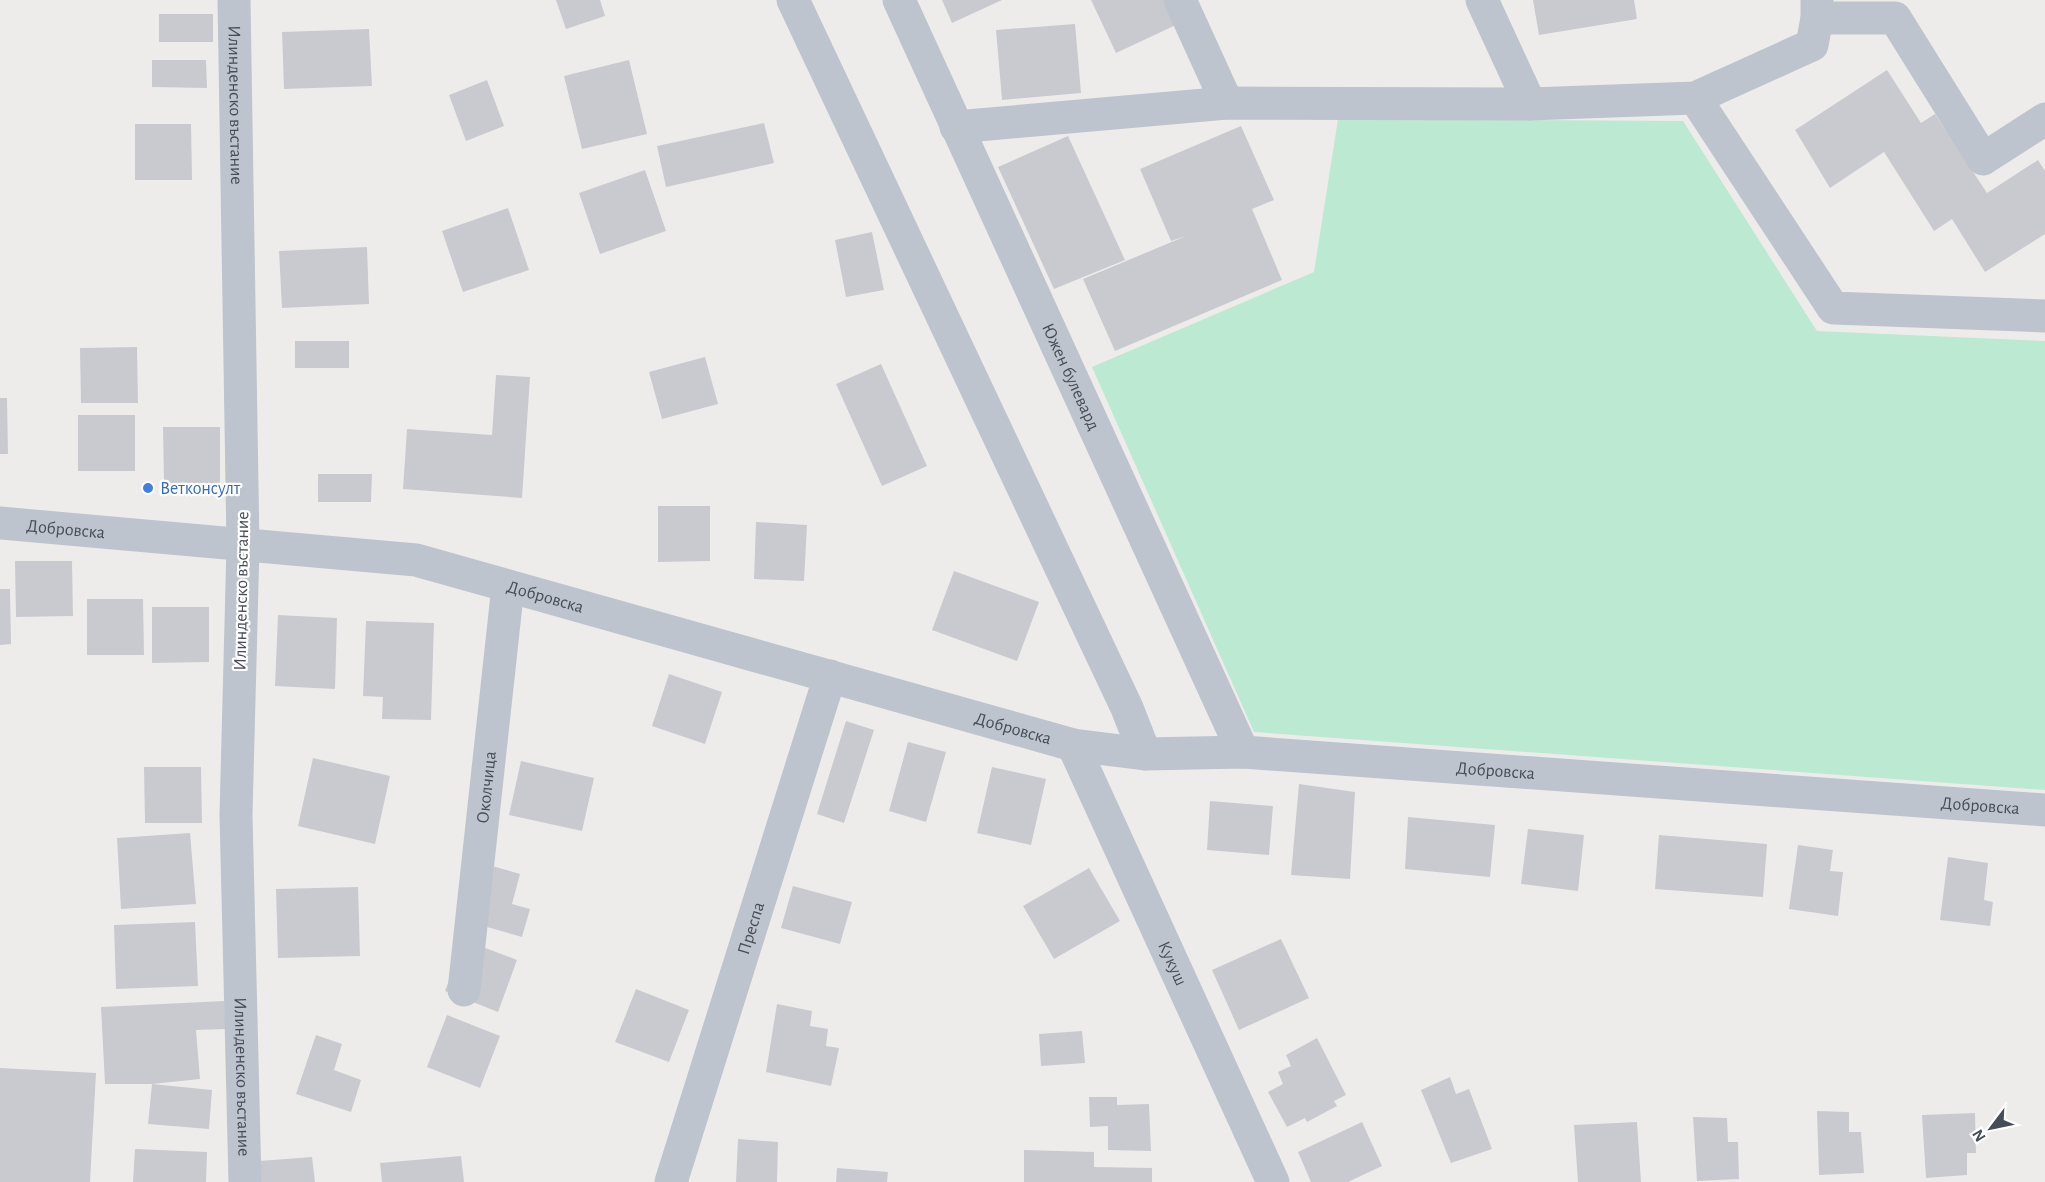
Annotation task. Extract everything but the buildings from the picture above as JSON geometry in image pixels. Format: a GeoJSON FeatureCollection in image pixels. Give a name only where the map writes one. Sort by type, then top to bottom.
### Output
{"type":"FeatureCollection","features":[{"type":"Feature","properties":{"kind":"street","name":"Илинденско въстание"},"geometry":{"type":"LineString","coordinates":[[234,0],[243,546],[236,815],[245,1182]]}},
{"type":"Feature","properties":{"kind":"street"},"geometry":{"type":"LineString","coordinates":[[793,0],[1128,708],[1145,754]]}},
{"type":"Feature","properties":{"kind":"street","name":"Южен булевард"},"geometry":{"type":"LineString","coordinates":[[899,0],[1243,752]]}},
{"type":"Feature","properties":{"kind":"street"},"geometry":{"type":"LineString","coordinates":[[1180,0],[1227,103]]}},
{"type":"Feature","properties":{"kind":"street"},"geometry":{"type":"LineString","coordinates":[[1482,0],[1530,105]]}},
{"type":"Feature","properties":{"kind":"street"},"geometry":{"type":"LineString","coordinates":[[956,127],[1227,103],[1530,105],[1695,98],[1812,45],[1817,9],[1895,18],[1983,159],[2045,120]]}},
{"type":"Feature","properties":{"kind":"street"},"geometry":{"type":"LineString","coordinates":[[1695,98],[1833,308],[2045,316]]}},
{"type":"Feature","properties":{"kind":"street","name":"Добровска"},"geometry":{"type":"LineString","coordinates":[[0,523],[416,560],[1074,745],[1145,754],[1243,752],[2045,810]]}},
{"type":"Feature","properties":{"kind":"street","name":"Околчица"},"geometry":{"type":"LineString","coordinates":[[464,990],[508,586]]}},
{"type":"Feature","properties":{"kind":"street","name":"Преспа"},"geometry":{"type":"LineString","coordinates":[[671,1182],[830,676]]}},
{"type":"Feature","properties":{"kind":"street","name":"Кукуш"},"geometry":{"type":"LineString","coordinates":[[1074,745],[1274,1182]]}},
{"type":"Feature","properties":{"kind":"green space"},"geometry":{"type":"Polygon","coordinates":[[[1338,119],[1683,121],[1817,331],[2045,341],[2045,790],[1254,732],[1092,367],[1314,272],[1338,119]]]}},
{"type":"Feature","properties":{"kind":"place","name":"Ветконсулт"},"geometry":{"type":"Point","coordinates":[148,488]}}]}
